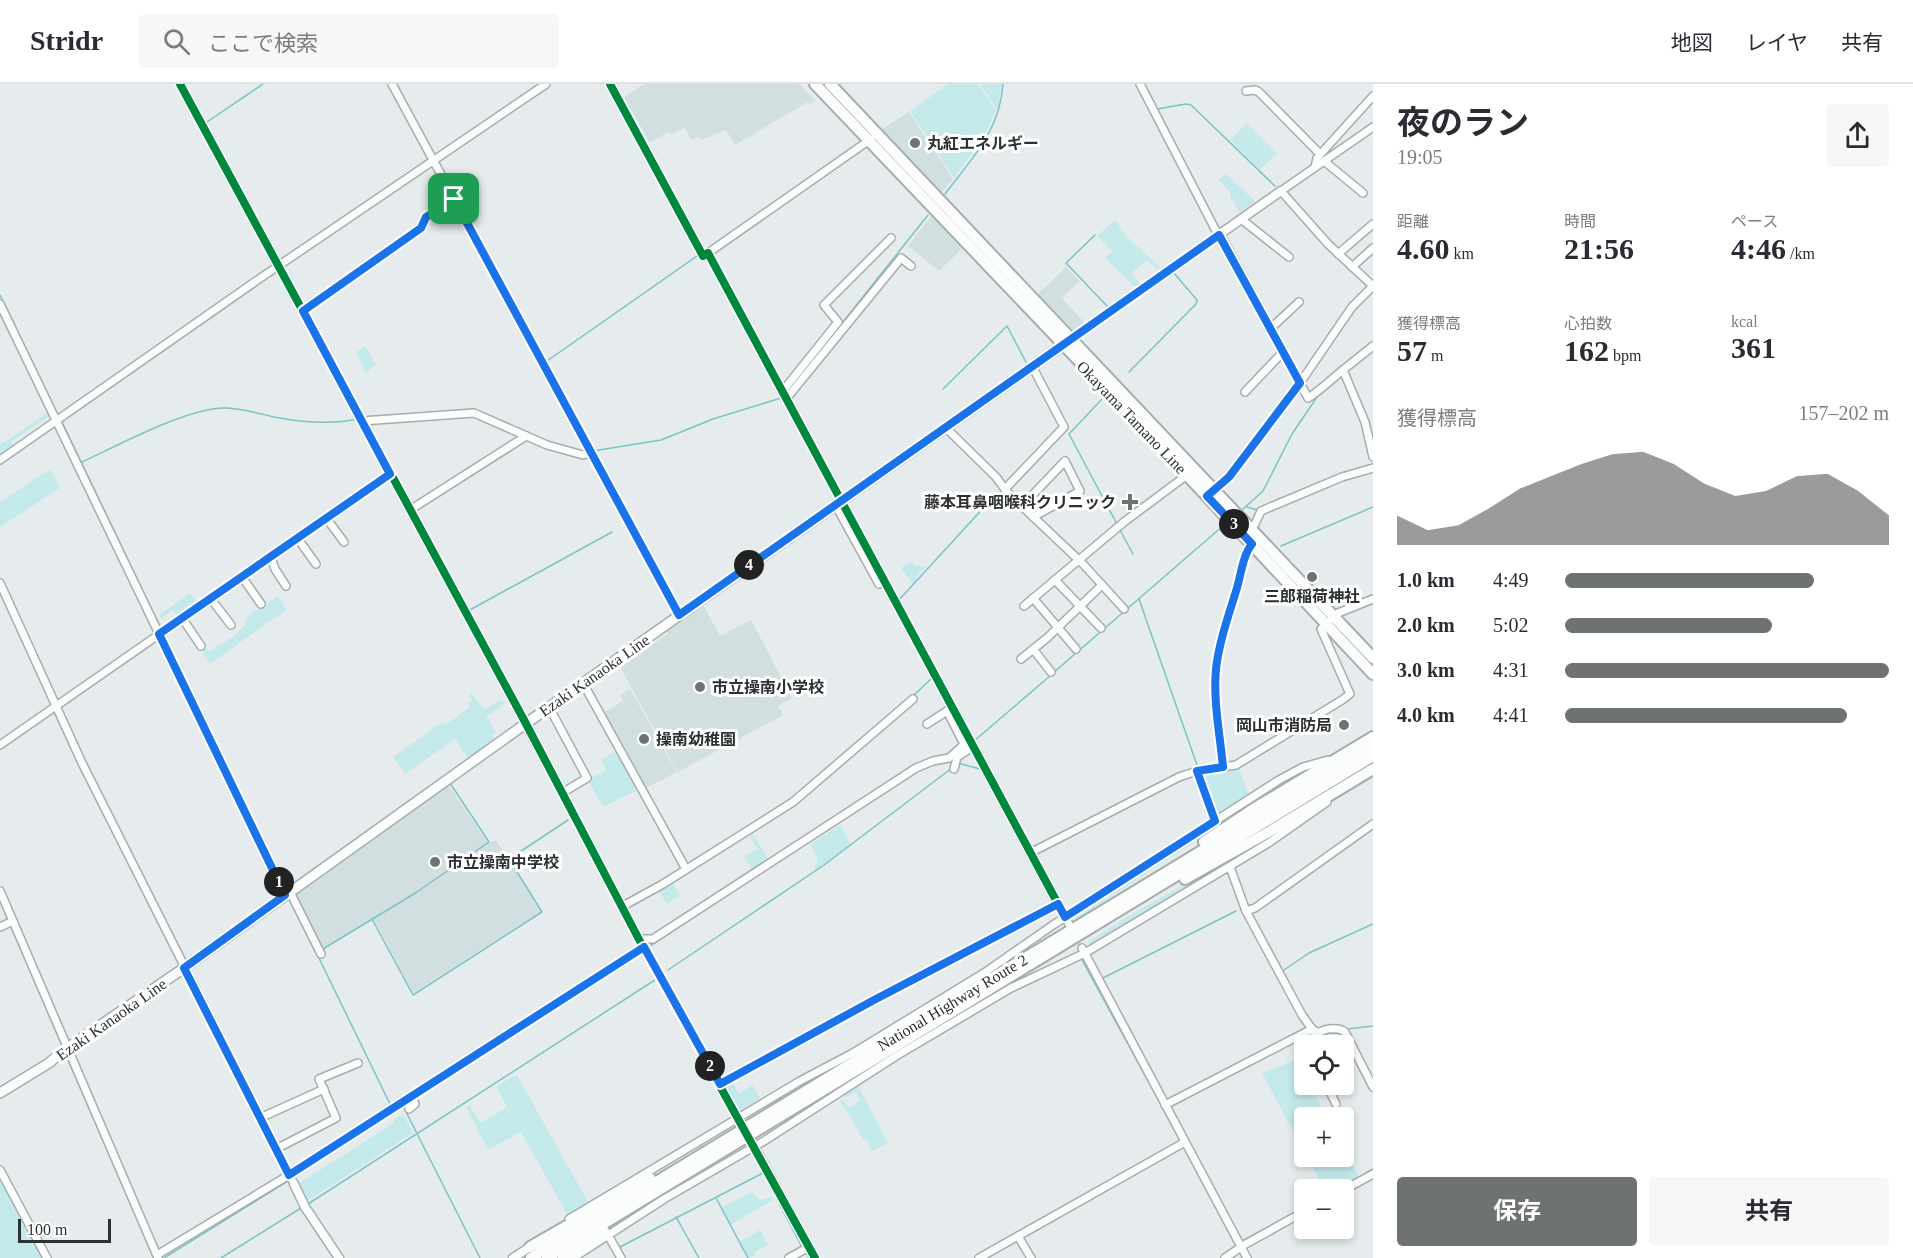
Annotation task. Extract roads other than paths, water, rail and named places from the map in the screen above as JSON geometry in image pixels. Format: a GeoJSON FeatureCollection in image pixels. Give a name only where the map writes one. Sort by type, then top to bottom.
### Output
{"type":"FeatureCollection","features":[{"type":"Feature","properties":{"kind":"main road","name":"Okayama Tamano Line"},"geometry":{"type":"LineString","coordinates":[[815,84],[873,137],[1211,492],[1251,528],[1373,674]]}},
{"type":"Feature","properties":{"kind":"main road","name":"Okayama Tamano Line"},"geometry":{"type":"LineString","coordinates":[[830,84],[873,137]]}},
{"type":"Feature","properties":{"kind":"main road","name":"Okayama Tamano Line"},"geometry":{"type":"LineString","coordinates":[[1067,342],[1187,475],[1211,492],[1252,544],[1330,621],[1373,658]]}},
{"type":"Feature","properties":{"kind":"main road","name":"Ezaki Kanaoka Line"},"geometry":{"type":"LineString","coordinates":[[0,1093],[49,1063],[65,1049],[184,968],[838,502],[1067,342]]}},
{"type":"Feature","properties":{"kind":"main road"},"geometry":{"type":"LineString","coordinates":[[1051,943],[1144,879],[1373,737]]}},
{"type":"Feature","properties":{"kind":"main road","name":"National Highway Route 2"},"geometry":{"type":"LineString","coordinates":[[547,1258],[1133,903],[1373,747]]}},
{"type":"Feature","properties":{"kind":"main road","name":"National Highway Route 2"},"geometry":{"type":"LineString","coordinates":[[530,1252],[712,1148],[1051,943],[1373,756]]}},
{"type":"Feature","properties":{"kind":"main road"},"geometry":{"type":"LineString","coordinates":[[1133,903],[1149,900],[1373,769]]}},
{"type":"Feature","properties":{"kind":"main road"},"geometry":{"type":"LineString","coordinates":[[563,1258],[683,1176]]}},
{"type":"Feature","properties":{"kind":"street"},"geometry":{"type":"LineString","coordinates":[[180,84],[361,419],[388,475],[410,510],[643,946],[740,1120]]}},
{"type":"Feature","properties":{"kind":"street"},"geometry":{"type":"LineString","coordinates":[[392,84],[679,615]]}},
{"type":"Feature","properties":{"kind":"street"},"geometry":{"type":"LineString","coordinates":[[0,460],[546,84]]}},
{"type":"Feature","properties":{"kind":"street"},"geometry":{"type":"LineString","coordinates":[[610,84],[784,396],[879,584]]}},
{"type":"Feature","properties":{"kind":"street"},"geometry":{"type":"LineString","coordinates":[[1140,84],[1308,398],[1344,372],[1373,346]]}},
{"type":"Feature","properties":{"kind":"street"},"geometry":{"type":"LineString","coordinates":[[1246,91],[1259,92],[1322,157],[1364,193]]}},
{"type":"Feature","properties":{"kind":"street"},"geometry":{"type":"LineString","coordinates":[[1067,342],[1315,167],[1373,96]]}},
{"type":"Feature","properties":{"kind":"street"},"geometry":{"type":"LineString","coordinates":[[1322,157],[1373,127]]}},
{"type":"Feature","properties":{"kind":"street"},"geometry":{"type":"LineString","coordinates":[[704,254],[873,137]]}},
{"type":"Feature","properties":{"kind":"street"},"geometry":{"type":"LineString","coordinates":[[1211,492],[1229,477],[1300,383],[1352,307],[1373,286],[1338,254],[1281,191]]}},
{"type":"Feature","properties":{"kind":"street"},"geometry":{"type":"LineString","coordinates":[[303,311],[421,228],[426,217],[454,199]]}},
{"type":"Feature","properties":{"kind":"street"},"geometry":{"type":"LineString","coordinates":[[1241,219],[1289,257]]}},
{"type":"Feature","properties":{"kind":"street"},"geometry":{"type":"LineString","coordinates":[[1338,254],[1373,224]]}},
{"type":"Feature","properties":{"kind":"street"},"geometry":{"type":"LineString","coordinates":[[784,396],[838,322],[824,305],[891,238]]}},
{"type":"Feature","properties":{"kind":"street"},"geometry":{"type":"LineString","coordinates":[[1352,267],[1373,248]]}},
{"type":"Feature","properties":{"kind":"street"},"geometry":{"type":"LineString","coordinates":[[784,396],[901,258],[911,266]]}},
{"type":"Feature","properties":{"kind":"street"},"geometry":{"type":"LineString","coordinates":[[1271,328],[1299,302]]}},
{"type":"Feature","properties":{"kind":"street"},"geometry":{"type":"LineString","coordinates":[[0,304],[288,893],[321,954]]}},
{"type":"Feature","properties":{"kind":"street"},"geometry":{"type":"LineString","coordinates":[[1245,392],[1283,352]]}},
{"type":"Feature","properties":{"kind":"street"},"geometry":{"type":"LineString","coordinates":[[1005,489],[1064,427],[1032,366]]}},
{"type":"Feature","properties":{"kind":"street"},"geometry":{"type":"LineString","coordinates":[[1344,372],[1365,422],[1373,457]]}},
{"type":"Feature","properties":{"kind":"street"},"geometry":{"type":"LineString","coordinates":[[361,419],[478,414],[547,445],[583,455],[590,452]]}},
{"type":"Feature","properties":{"kind":"street"},"geometry":{"type":"LineString","coordinates":[[945,427],[1124,609]]}},
{"type":"Feature","properties":{"kind":"street"},"geometry":{"type":"LineString","coordinates":[[410,510],[526,436]]}},
{"type":"Feature","properties":{"kind":"street"},"geometry":{"type":"LineString","coordinates":[[1022,506],[1065,461],[1080,491],[1033,517]]}},
{"type":"Feature","properties":{"kind":"street"},"geometry":{"type":"LineString","coordinates":[[1251,528],[1261,511],[1342,477],[1373,468]]}},
{"type":"Feature","properties":{"kind":"street"},"geometry":{"type":"LineString","coordinates":[[0,745],[388,475]]}},
{"type":"Feature","properties":{"kind":"street"},"geometry":{"type":"LineString","coordinates":[[1024,606],[1124,522],[1187,475]]}},
{"type":"Feature","properties":{"kind":"street"},"geometry":{"type":"LineString","coordinates":[[838,502],[949,710],[1030,853],[1056,905],[1067,920]]}},
{"type":"Feature","properties":{"kind":"street"},"geometry":{"type":"LineString","coordinates":[[327,519],[344,542]]}},
{"type":"Feature","properties":{"kind":"street"},"geometry":{"type":"LineString","coordinates":[[298,539],[316,564]]}},
{"type":"Feature","properties":{"kind":"street"},"geometry":{"type":"LineString","coordinates":[[1223,767],[1216,669],[1220,646],[1242,569],[1248,549],[1252,544]]}},
{"type":"Feature","properties":{"kind":"street"},"geometry":{"type":"LineString","coordinates":[[271,558],[286,586]]}},
{"type":"Feature","properties":{"kind":"street"},"geometry":{"type":"LineString","coordinates":[[242,577],[261,604]]}},
{"type":"Feature","properties":{"kind":"street"},"geometry":{"type":"LineString","coordinates":[[1055,580],[1101,628]]}},
{"type":"Feature","properties":{"kind":"street"},"geometry":{"type":"LineString","coordinates":[[0,584],[56,707],[184,968],[305,1207],[339,1258]]}},
{"type":"Feature","properties":{"kind":"street"},"geometry":{"type":"LineString","coordinates":[[1021,659],[1102,585]]}},
{"type":"Feature","properties":{"kind":"street"},"geometry":{"type":"LineString","coordinates":[[211,598],[231,625]]}},
{"type":"Feature","properties":{"kind":"street"},"geometry":{"type":"LineString","coordinates":[[1033,598],[1076,650]]}},
{"type":"Feature","properties":{"kind":"street"},"geometry":{"type":"LineString","coordinates":[[1030,853],[1166,782],[1197,771],[1236,765],[1350,694],[1321,631],[1344,611],[1373,599]]}},
{"type":"Feature","properties":{"kind":"street"},"geometry":{"type":"LineString","coordinates":[[182,618],[201,646]]}},
{"type":"Feature","properties":{"kind":"street"},"geometry":{"type":"LineString","coordinates":[[1033,649],[1051,672]]}},
{"type":"Feature","properties":{"kind":"street"},"geometry":{"type":"LineString","coordinates":[[583,683],[686,869]]}},
{"type":"Feature","properties":{"kind":"street"},"geometry":{"type":"LineString","coordinates":[[622,906],[793,802],[913,699]]}},
{"type":"Feature","properties":{"kind":"street"},"geometry":{"type":"LineString","coordinates":[[549,707],[587,778],[562,793]]}},
{"type":"Feature","properties":{"kind":"street"},"geometry":{"type":"LineString","coordinates":[[927,724],[949,710]]}},
{"type":"Feature","properties":{"kind":"street"},"geometry":{"type":"LineString","coordinates":[[956,765],[957,758],[969,743]]}},
{"type":"Feature","properties":{"kind":"street"},"geometry":{"type":"LineString","coordinates":[[0,891],[10,922],[156,1257],[291,1180],[392,1108],[413,1099],[916,768],[949,758],[969,743]]}},
{"type":"Feature","properties":{"kind":"street"},"geometry":{"type":"LineString","coordinates":[[513,1258],[530,1252],[578,1213],[740,1120],[800,1081],[853,1053],[984,973],[1216,824],[1229,811],[1303,767],[1345,754]]}},
{"type":"Feature","properties":{"kind":"street"},"geometry":{"type":"LineString","coordinates":[[573,1258],[753,1143],[1011,987],[1083,951],[1231,867],[1373,769]]}},
{"type":"Feature","properties":{"kind":"street"},"geometry":{"type":"LineString","coordinates":[[1197,771],[1216,824]]}},
{"type":"Feature","properties":{"kind":"street"},"geometry":{"type":"LineString","coordinates":[[1229,811],[1262,794],[1278,794]]}},
{"type":"Feature","properties":{"kind":"street"},"geometry":{"type":"LineString","coordinates":[[1246,911],[1255,908],[1373,824]]}},
{"type":"Feature","properties":{"kind":"street"},"geometry":{"type":"LineString","coordinates":[[1228,859],[1246,911],[1302,1015],[1315,1030]]}},
{"type":"Feature","properties":{"kind":"street"},"geometry":{"type":"LineString","coordinates":[[720,1084],[1056,905]]}},
{"type":"Feature","properties":{"kind":"street"},"geometry":{"type":"LineString","coordinates":[[0,927],[10,922]]}},
{"type":"Feature","properties":{"kind":"street"},"geometry":{"type":"LineString","coordinates":[[1083,951],[1183,1143],[1247,1258]]}},
{"type":"Feature","properties":{"kind":"street"},"geometry":{"type":"LineString","coordinates":[[1165,1105],[1315,1030],[1339,1029],[1345,1032],[1373,1087]]}},
{"type":"Feature","properties":{"kind":"street"},"geometry":{"type":"LineString","coordinates":[[1311,1035],[1315,1030]]}},
{"type":"Feature","properties":{"kind":"street"},"geometry":{"type":"LineString","coordinates":[[276,1149],[336,1118],[320,1079],[358,1064]]}},
{"type":"Feature","properties":{"kind":"street"},"geometry":{"type":"LineString","coordinates":[[260,1118],[324,1089]]}},
{"type":"Feature","properties":{"kind":"street"},"geometry":{"type":"LineString","coordinates":[[1332,1095],[1336,1104]]}},
{"type":"Feature","properties":{"kind":"street"},"geometry":{"type":"LineString","coordinates":[[409,1109],[413,1099]]}},
{"type":"Feature","properties":{"kind":"street"},"geometry":{"type":"LineString","coordinates":[[753,1143],[806,1249],[815,1258]]}},
{"type":"Feature","properties":{"kind":"street"},"geometry":{"type":"LineString","coordinates":[[979,1258],[1183,1143]]}},
{"type":"Feature","properties":{"kind":"street"},"geometry":{"type":"LineString","coordinates":[[0,1170],[47,1258]]}},
{"type":"Feature","properties":{"kind":"street"},"geometry":{"type":"LineString","coordinates":[[1354,1184],[1373,1174]]}},
{"type":"Feature","properties":{"kind":"street"},"geometry":{"type":"LineString","coordinates":[[1225,1258],[1294,1217]]}},
{"type":"Feature","properties":{"kind":"street"},"geometry":{"type":"LineString","coordinates":[[609,1235],[621,1258]]}},
{"type":"Feature","properties":{"kind":"street"},"geometry":{"type":"LineString","coordinates":[[1018,1236],[1031,1258]]}},
{"type":"Feature","properties":{"kind":"street"},"geometry":{"type":"LineString","coordinates":[[789,1258],[806,1249]]}},
{"type":"Feature","properties":{"kind":"waterway"},"geometry":{"type":"LineString","coordinates":[[176,84],[274,265]]}},
{"type":"Feature","properties":{"kind":"waterway"},"geometry":{"type":"LineString","coordinates":[[204,124],[263,84]]}},
{"type":"Feature","properties":{"kind":"waterway"},"geometry":{"type":"LineString","coordinates":[[498,112],[539,84]]}},
{"type":"Feature","properties":{"kind":"waterway"},"geometry":{"type":"LineString","coordinates":[[945,194],[974,156],[990,130],[1001,101],[1003,84]]}},
{"type":"Feature","properties":{"kind":"waterway"},"geometry":{"type":"LineString","coordinates":[[1157,109],[1191,105],[1275,186]]}},
{"type":"Feature","properties":{"kind":"waterway"},"geometry":{"type":"LineString","coordinates":[[800,376],[928,215]]}},
{"type":"Feature","properties":{"kind":"waterway"},"geometry":{"type":"LineString","coordinates":[[1095,235],[1066,263],[1107,306]]}},
{"type":"Feature","properties":{"kind":"waterway"},"geometry":{"type":"LineString","coordinates":[[547,361],[700,254]]}},
{"type":"Feature","properties":{"kind":"waterway"},"geometry":{"type":"LineString","coordinates":[[707,258],[780,394]]}},
{"type":"Feature","properties":{"kind":"waterway"},"geometry":{"type":"LineString","coordinates":[[1129,372],[1196,304],[1197,300],[1173,272]]}},
{"type":"Feature","properties":{"kind":"waterway"},"geometry":{"type":"LineString","coordinates":[[279,277],[385,473]]}},
{"type":"Feature","properties":{"kind":"waterway"},"geometry":{"type":"LineString","coordinates":[[0,295],[58,416]]}},
{"type":"Feature","properties":{"kind":"waterway"},"geometry":{"type":"LineString","coordinates":[[943,389],[1007,326],[1026,362]]}},
{"type":"Feature","properties":{"kind":"waterway"},"geometry":{"type":"LineString","coordinates":[[1243,509],[1263,491],[1292,434],[1319,394]]}},
{"type":"Feature","properties":{"kind":"waterway"},"geometry":{"type":"LineString","coordinates":[[593,451],[661,440],[713,419],[781,398]]}},
{"type":"Feature","properties":{"kind":"waterway"},"geometry":{"type":"LineString","coordinates":[[1103,398],[1069,434],[1117,524]]}},
{"type":"Feature","properties":{"kind":"waterway"},"geometry":{"type":"LineString","coordinates":[[783,401],[835,498]]}},
{"type":"Feature","properties":{"kind":"waterway"},"geometry":{"type":"LineString","coordinates":[[82,462],[152,429],[191,414],[209,410],[237,409],[284,419],[315,422],[357,419]]}},
{"type":"Feature","properties":{"kind":"waterway"},"geometry":{"type":"LineString","coordinates":[[364,417],[392,415]]}},
{"type":"Feature","properties":{"kind":"waterway"},"geometry":{"type":"LineString","coordinates":[[61,420],[161,629]]}},
{"type":"Feature","properties":{"kind":"waterway"},"geometry":{"type":"LineString","coordinates":[[1036,451],[1060,426]]}},
{"type":"Feature","properties":{"kind":"waterway"},"geometry":{"type":"LineString","coordinates":[[389,480],[520,722]]}},
{"type":"Feature","properties":{"kind":"waterway"},"geometry":{"type":"LineString","coordinates":[[898,601],[998,492]]}},
{"type":"Feature","properties":{"kind":"waterway"},"geometry":{"type":"LineString","coordinates":[[1247,507],[1257,510]]}},
{"type":"Feature","properties":{"kind":"waterway"},"geometry":{"type":"LineString","coordinates":[[1281,546],[1373,507]]}},
{"type":"Feature","properties":{"kind":"waterway"},"geometry":{"type":"LineString","coordinates":[[1053,673],[1224,525]]}},
{"type":"Feature","properties":{"kind":"waterway"},"geometry":{"type":"LineString","coordinates":[[1120,530],[1133,554]]}},
{"type":"Feature","properties":{"kind":"waterway"},"geometry":{"type":"LineString","coordinates":[[468,611],[612,532]]}},
{"type":"Feature","properties":{"kind":"waterway"},"geometry":{"type":"LineString","coordinates":[[882,585],[948,708]]}},
{"type":"Feature","properties":{"kind":"waterway"},"geometry":{"type":"LineString","coordinates":[[1139,599],[1198,768]]}},
{"type":"Feature","properties":{"kind":"waterway"},"geometry":{"type":"LineString","coordinates":[[163,634],[247,808]]}},
{"type":"Feature","properties":{"kind":"waterway"},"geometry":{"type":"LineString","coordinates":[[974,741],[1050,676]]}},
{"type":"Feature","properties":{"kind":"waterway"},"geometry":{"type":"LineString","coordinates":[[913,696],[932,678]]}},
{"type":"Feature","properties":{"kind":"waterway"},"geometry":{"type":"LineString","coordinates":[[1345,702],[1353,696]]}},
{"type":"Feature","properties":{"kind":"waterway"},"geometry":{"type":"LineString","coordinates":[[525,733],[580,834]]}},
{"type":"Feature","properties":{"kind":"waterway"},"geometry":{"type":"LineString","coordinates":[[958,763],[980,769],[1052,903]]}},
{"type":"Feature","properties":{"kind":"waterway"},"geometry":{"type":"LineString","coordinates":[[668,970],[824,865],[952,768]]}},
{"type":"Feature","properties":{"kind":"waterway"},"geometry":{"type":"LineString","coordinates":[[323,949],[417,892],[489,842],[450,783]]}},
{"type":"Feature","properties":{"kind":"waterway"},"geometry":{"type":"LineString","coordinates":[[372,919],[413,995],[542,912],[509,859],[568,820]]}},
{"type":"Feature","properties":{"kind":"waterway"},"geometry":{"type":"LineString","coordinates":[[647,948],[783,858]]}},
{"type":"Feature","properties":{"kind":"waterway"},"geometry":{"type":"LineString","coordinates":[[1276,889],[1301,871]]}},
{"type":"Feature","properties":{"kind":"waterway"},"geometry":{"type":"LineString","coordinates":[[0,900],[9,921]]}},
{"type":"Feature","properties":{"kind":"waterway"},"geometry":{"type":"LineString","coordinates":[[1056,909],[1059,914]]}},
{"type":"Feature","properties":{"kind":"waterway"},"geometry":{"type":"LineString","coordinates":[[1101,979],[1236,911]]}},
{"type":"Feature","properties":{"kind":"waterway"},"geometry":{"type":"LineString","coordinates":[[1281,972],[1309,953],[1373,924]]}},
{"type":"Feature","properties":{"kind":"waterway"},"geometry":{"type":"LineString","coordinates":[[11,925],[63,1048]]}},
{"type":"Feature","properties":{"kind":"waterway"},"geometry":{"type":"LineString","coordinates":[[645,942],[655,942]]}},
{"type":"Feature","properties":{"kind":"waterway"},"geometry":{"type":"LineString","coordinates":[[416,1098],[643,951]]}},
{"type":"Feature","properties":{"kind":"waterway"},"geometry":{"type":"LineString","coordinates":[[317,954],[391,1106]]}},
{"type":"Feature","properties":{"kind":"waterway"},"geometry":{"type":"LineString","coordinates":[[1082,960],[1181,1141]]}},
{"type":"Feature","properties":{"kind":"waterway"},"geometry":{"type":"LineString","coordinates":[[308,1204],[658,978]]}},
{"type":"Feature","properties":{"kind":"waterway"},"geometry":{"type":"LineString","coordinates":[[1338,1026],[1347,1029]]}},
{"type":"Feature","properties":{"kind":"waterway"},"geometry":{"type":"LineString","coordinates":[[1347,1029],[1373,1026]]}},
{"type":"Feature","properties":{"kind":"waterway"},"geometry":{"type":"LineString","coordinates":[[1315,1029],[1324,1027]]}},
{"type":"Feature","properties":{"kind":"waterway"},"geometry":{"type":"LineString","coordinates":[[66,1055],[154,1258]]}},
{"type":"Feature","properties":{"kind":"waterway"},"geometry":{"type":"LineString","coordinates":[[716,1086],[732,1115]]}},
{"type":"Feature","properties":{"kind":"waterway"},"geometry":{"type":"LineString","coordinates":[[295,1177],[412,1101]]}},
{"type":"Feature","properties":{"kind":"waterway"},"geometry":{"type":"LineString","coordinates":[[403,1106],[480,1258]]}},
{"type":"Feature","properties":{"kind":"waterway"},"geometry":{"type":"LineString","coordinates":[[1183,1145],[1202,1181]]}},
{"type":"Feature","properties":{"kind":"waterway"},"geometry":{"type":"LineString","coordinates":[[753,1154],[802,1247]]}},
{"type":"Feature","properties":{"kind":"waterway"},"geometry":{"type":"LineString","coordinates":[[1354,1180],[1373,1169]]}},
{"type":"Feature","properties":{"kind":"waterway"},"geometry":{"type":"LineString","coordinates":[[618,1248],[763,1173]]}},
{"type":"Feature","properties":{"kind":"waterway"},"geometry":{"type":"LineString","coordinates":[[164,1258],[288,1181]]}},
{"type":"Feature","properties":{"kind":"waterway"},"geometry":{"type":"LineString","coordinates":[[716,1198],[748,1258]]}},
{"type":"Feature","properties":{"kind":"waterway"},"geometry":{"type":"LineString","coordinates":[[221,1258],[301,1208]]}},
{"type":"Feature","properties":{"kind":"waterway"},"geometry":{"type":"LineString","coordinates":[[1242,1241],[1294,1213]]}},
{"type":"Feature","properties":{"kind":"waterway"},"geometry":{"type":"LineString","coordinates":[[676,1217],[699,1258]]}},
{"type":"Feature","properties":{"kind":"waterway"},"geometry":{"type":"LineString","coordinates":[[805,1251],[809,1258]]}},
{"type":"Feature","properties":{"kind":"place","name":"丸紅エネルギー"},"geometry":{"type":"Point","coordinates":[915,143]}},
{"type":"Feature","properties":{"kind":"place","name":"藤本耳鼻咽喉科クリニック"},"geometry":{"type":"Point","coordinates":[1130,502]}},
{"type":"Feature","properties":{"kind":"place","name":"三郎稲荷神社"},"geometry":{"type":"Point","coordinates":[1312,577]}},
{"type":"Feature","properties":{"kind":"place","name":"市立操南小学校"},"geometry":{"type":"Point","coordinates":[700,687]}},
{"type":"Feature","properties":{"kind":"place","name":"岡山市消防局"},"geometry":{"type":"Point","coordinates":[1344,725]}},
{"type":"Feature","properties":{"kind":"place","name":"操南幼稚園"},"geometry":{"type":"Point","coordinates":[644,739]}},
{"type":"Feature","properties":{"kind":"place","name":"市立操南中学校"},"geometry":{"type":"Point","coordinates":[435,862]}}]}
